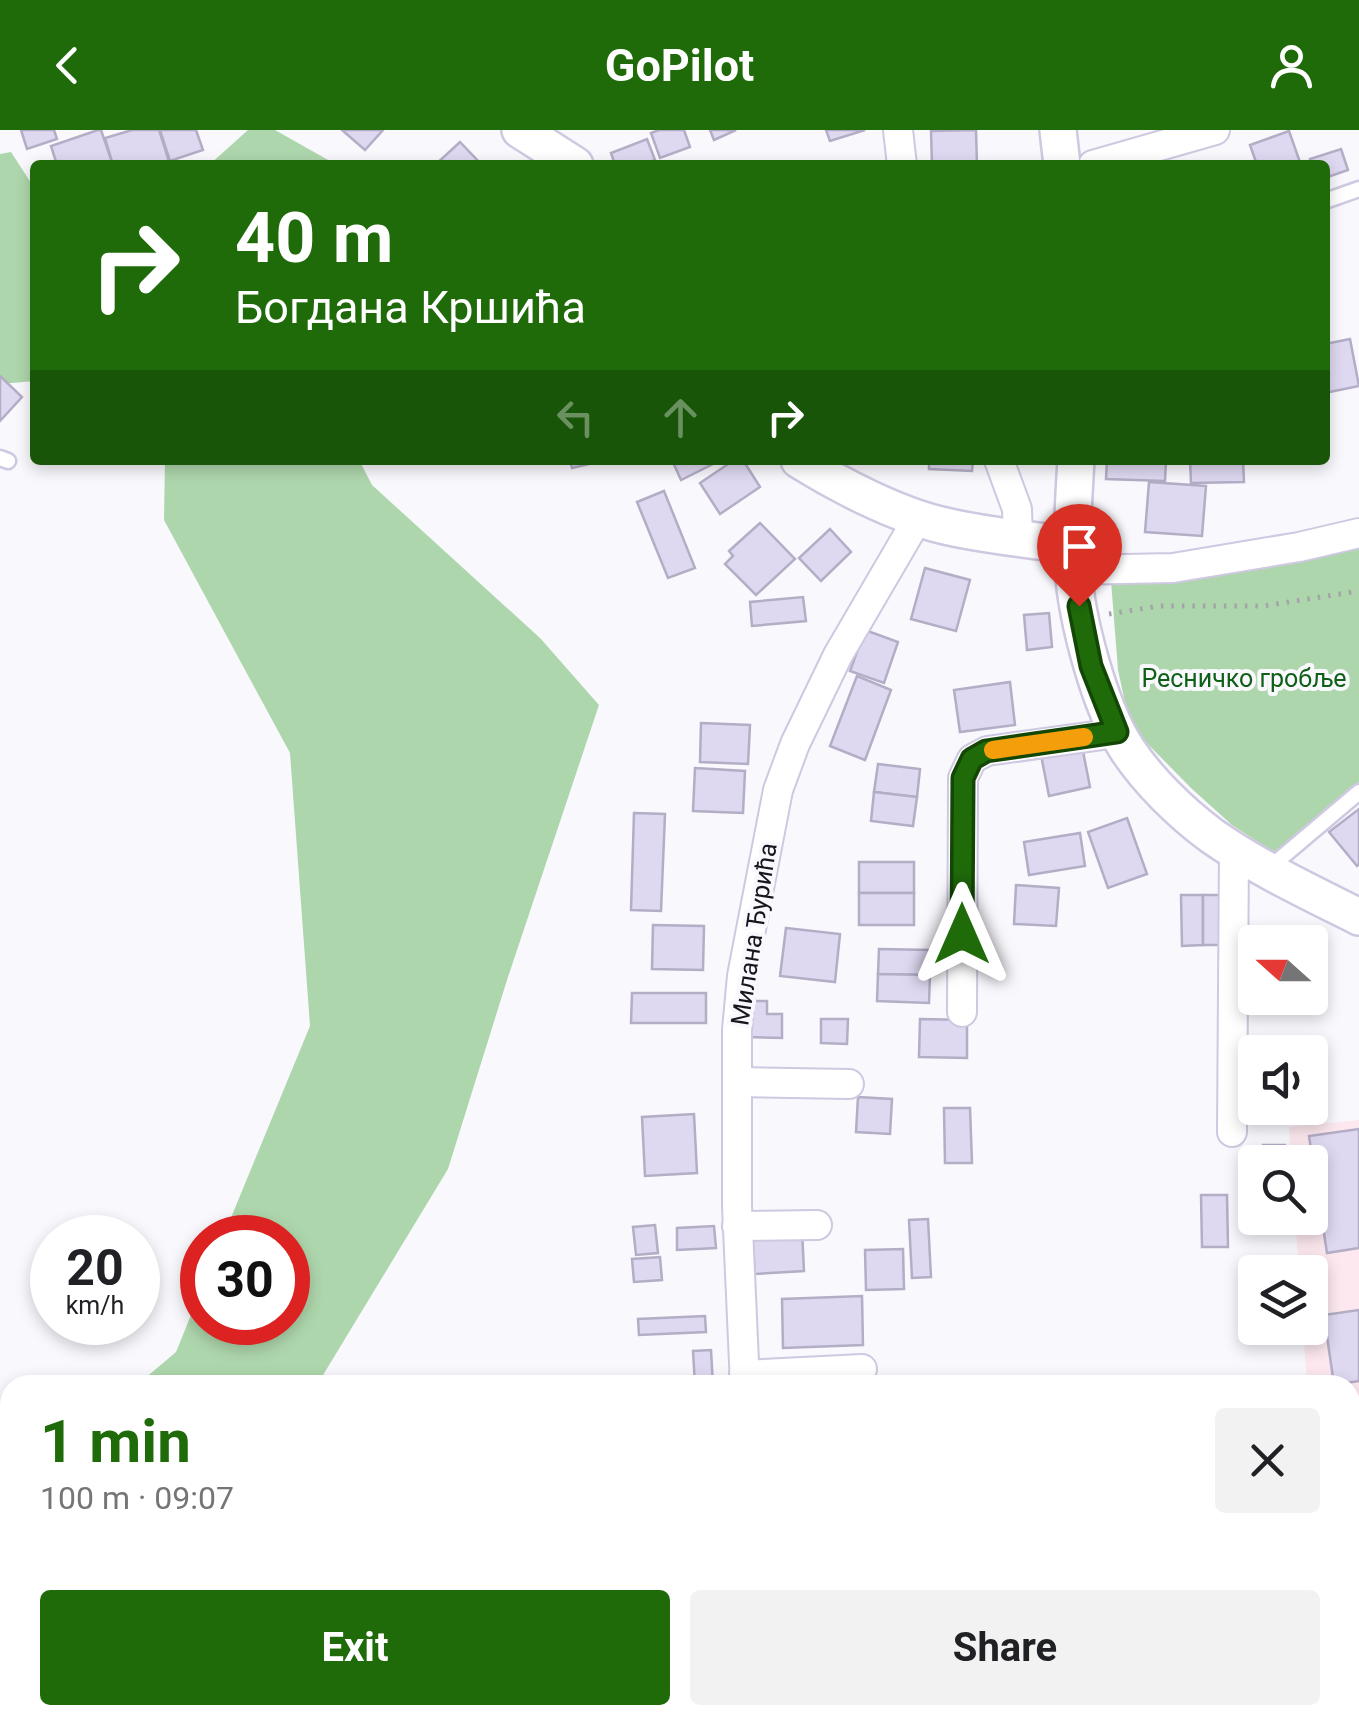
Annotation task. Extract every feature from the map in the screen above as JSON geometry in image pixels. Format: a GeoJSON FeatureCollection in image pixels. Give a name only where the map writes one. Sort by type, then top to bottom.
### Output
{"type":"FeatureCollection","features":[{"type":"Feature","properties":{"kind":"street"},"geometry":{"type":"LineString","coordinates":[[898,130],[901,160]]}},
{"type":"Feature","properties":{"kind":"street"},"geometry":{"type":"LineString","coordinates":[[1058,130],[1061,160]]}},
{"type":"Feature","properties":{"kind":"street"},"geometry":{"type":"LineString","coordinates":[[1110,160],[1215,130]]}},
{"type":"Feature","properties":{"kind":"street"},"geometry":{"type":"LineString","coordinates":[[806,465],[918,518],[962,530],[1018,538],[1073,558],[1173,568],[1359,533]]}},
{"type":"Feature","properties":{"kind":"street"},"geometry":{"type":"LineString","coordinates":[[1001,465],[1017,509],[1018,538]]}},
{"type":"Feature","properties":{"kind":"street"},"geometry":{"type":"LineString","coordinates":[[1076,465],[1073,558],[1081,618],[1091,666],[1128,751],[1166,794],[1210,834],[1266,870],[1359,917]]}},
{"type":"Feature","properties":{"kind":"street","name":"Милана Ђурића"},"geometry":{"type":"LineString","coordinates":[[745,1375],[738,1226],[737,1030],[742,976],[778,790],[795,744],[838,656],[918,518]]}},
{"type":"Feature","properties":{"kind":"street"},"geometry":{"type":"LineString","coordinates":[[962,1012],[963,778],[972,759],[986,751],[1117,732]]}},
{"type":"Feature","properties":{"kind":"street"},"geometry":{"type":"LineString","coordinates":[[1232,1132],[1234,850]]}},
{"type":"Feature","properties":{"kind":"street"},"geometry":{"type":"LineString","coordinates":[[737,1082],[849,1084]]}},
{"type":"Feature","properties":{"kind":"street"},"geometry":{"type":"LineString","coordinates":[[738,1226],[817,1224]]}},
{"type":"Feature","properties":{"kind":"street"},"geometry":{"type":"LineString","coordinates":[[798,1375],[862,1369]]}},
{"type":"Feature","properties":{"kind":"lane"},"geometry":{"type":"LineString","coordinates":[[1330,199],[1359,189]]}},
{"type":"Feature","properties":{"kind":"lane"},"geometry":{"type":"LineString","coordinates":[[1266,870],[1359,792]]}},
{"type":"Feature","properties":{"kind":"path"},"geometry":{"type":"LineString","coordinates":[[1081,618],[1159,606],[1263,606],[1359,591]]}},
{"type":"Feature","properties":{"kind":"shaded area"},"geometry":{"type":"Polygon","coordinates":[[[1359,1120],[1359,1375],[1306,1375],[1304,1345],[1328,1345],[1328,1255],[1298,1255],[1296,1235],[1328,1235],[1328,1145],[1290,1145],[1289,1127],[1359,1120]]]}},
{"type":"Feature","properties":{"kind":"green space"},"geometry":{"type":"Polygon","coordinates":[[[248,130],[275,130],[328,160],[215,160],[248,130]]]}},
{"type":"Feature","properties":{"kind":"green space"},"geometry":{"type":"Polygon","coordinates":[[[11,152],[30,181],[30,381],[0,384],[0,154],[11,152]]]}},
{"type":"Feature","properties":{"kind":"green space"},"geometry":{"type":"Polygon","coordinates":[[[165,465],[362,465],[372,485],[540,638],[599,705],[448,1169],[323,1375],[149,1375],[176,1352],[180,1342],[310,1345],[310,1215],[232,1215],[310,1026],[290,753],[164,520],[165,465]]]}},
{"type":"Feature","properties":{"kind":"green space","name":"Ресничко гробље"},"geometry":{"type":"Polygon","coordinates":[[[1359,539],[1359,782],[1275,853],[1232,825],[1130,726],[1118,670],[1111,581],[1359,539]]]}},
{"type":"Feature","properties":{"kind":"building"},"geometry":{"type":"Polygon","coordinates":[[[21,130],[54,130],[57,139],[27,149],[21,130]]]}},
{"type":"Feature","properties":{"kind":"building"},"geometry":{"type":"Polygon","coordinates":[[[101,130],[111,160],[55,160],[51,146],[101,130]]]}},
{"type":"Feature","properties":{"kind":"building"},"geometry":{"type":"Polygon","coordinates":[[[132,130],[159,130],[168,160],[112,160],[105,138],[132,130]]]}},
{"type":"Feature","properties":{"kind":"building"},"geometry":{"type":"Polygon","coordinates":[[[160,130],[196,130],[203,150],[170,160],[160,130]]]}},
{"type":"Feature","properties":{"kind":"building"},"geometry":{"type":"Polygon","coordinates":[[[342,130],[383,130],[365,150],[342,130]]]}},
{"type":"Feature","properties":{"kind":"building"},"geometry":{"type":"Polygon","coordinates":[[[684,130],[690,147],[660,158],[651,133],[684,130]]]}},
{"type":"Feature","properties":{"kind":"building"},"geometry":{"type":"Polygon","coordinates":[[[710,130],[736,130],[714,140],[710,130]]]}},
{"type":"Feature","properties":{"kind":"building"},"geometry":{"type":"Polygon","coordinates":[[[826,130],[865,130],[830,141],[826,130]]]}},
{"type":"Feature","properties":{"kind":"building"},"geometry":{"type":"Polygon","coordinates":[[[976,130],[977,160],[932,160],[931,131],[976,130]]]}},
{"type":"Feature","properties":{"kind":"building"},"geometry":{"type":"Polygon","coordinates":[[[1289,131],[1299,160],[1255,160],[1250,145],[1289,131]]]}},
{"type":"Feature","properties":{"kind":"building"},"geometry":{"type":"Polygon","coordinates":[[[647,139],[655,160],[613,160],[611,153],[647,139]]]}},
{"type":"Feature","properties":{"kind":"building"},"geometry":{"type":"Polygon","coordinates":[[[460,142],[477,160],[440,160],[460,142]]]}},
{"type":"Feature","properties":{"kind":"building"},"geometry":{"type":"Polygon","coordinates":[[[1341,149],[1348,170],[1330,176],[1330,160],[1310,159],[1341,149]]]}},
{"type":"Feature","properties":{"kind":"building"},"geometry":{"type":"Polygon","coordinates":[[[1350,339],[1359,386],[1330,392],[1330,343],[1350,339]]]}},
{"type":"Feature","properties":{"kind":"building"},"geometry":{"type":"Polygon","coordinates":[[[0,376],[22,397],[0,421],[0,376]]]}},
{"type":"Feature","properties":{"kind":"building"},"geometry":{"type":"Polygon","coordinates":[[[674,465],[711,465],[681,480],[674,465]]]}},
{"type":"Feature","properties":{"kind":"building"},"geometry":{"type":"Polygon","coordinates":[[[727,465],[746,465],[760,487],[720,514],[700,483],[727,465]]]}},
{"type":"Feature","properties":{"kind":"building"},"geometry":{"type":"Polygon","coordinates":[[[929,465],[973,465],[972,471],[929,469],[929,465]]]}},
{"type":"Feature","properties":{"kind":"building"},"geometry":{"type":"Polygon","coordinates":[[[1107,465],[1166,465],[1165,481],[1106,479],[1107,465]]]}},
{"type":"Feature","properties":{"kind":"building"},"geometry":{"type":"Polygon","coordinates":[[[1190,465],[1243,465],[1244,482],[1191,483],[1190,465]]]}},
{"type":"Feature","properties":{"kind":"building"},"geometry":{"type":"Polygon","coordinates":[[[1149,482],[1206,486],[1202,536],[1145,532],[1149,482]]]}},
{"type":"Feature","properties":{"kind":"building"},"geometry":{"type":"Polygon","coordinates":[[[664,491],[695,568],[668,578],[637,502],[664,491]]]}},
{"type":"Feature","properties":{"kind":"building"},"geometry":{"type":"Polygon","coordinates":[[[760,523],[795,559],[756,595],[725,564],[733,556],[729,551],[760,523]]]}},
{"type":"Feature","properties":{"kind":"building"},"geometry":{"type":"Polygon","coordinates":[[[830,529],[851,552],[821,581],[799,558],[830,529]]]}},
{"type":"Feature","properties":{"kind":"building"},"geometry":{"type":"Polygon","coordinates":[[[925,568],[970,580],[956,631],[911,619],[925,568]]]}},
{"type":"Feature","properties":{"kind":"building"},"geometry":{"type":"Polygon","coordinates":[[[803,597],[806,621],[752,626],[750,602],[803,597]]]}},
{"type":"Feature","properties":{"kind":"building"},"geometry":{"type":"Polygon","coordinates":[[[1049,613],[1052,647],[1027,650],[1024,615],[1049,613]]]}},
{"type":"Feature","properties":{"kind":"building"},"geometry":{"type":"Polygon","coordinates":[[[865,630],[898,642],[884,683],[850,671],[865,630]]]}},
{"type":"Feature","properties":{"kind":"building"},"geometry":{"type":"Polygon","coordinates":[[[857,676],[891,690],[865,760],[830,746],[857,676]]]}},
{"type":"Feature","properties":{"kind":"building"},"geometry":{"type":"Polygon","coordinates":[[[1010,682],[1015,725],[960,732],[954,690],[1010,682]]]}},
{"type":"Feature","properties":{"kind":"building"},"geometry":{"type":"Polygon","coordinates":[[[701,723],[750,725],[748,764],[700,762],[701,723]]]}},
{"type":"Feature","properties":{"kind":"building"},"geometry":{"type":"Polygon","coordinates":[[[1082,746],[1090,787],[1049,796],[1041,755],[1082,746]]]}},
{"type":"Feature","properties":{"kind":"building"},"geometry":{"type":"Polygon","coordinates":[[[878,764],[920,769],[917,797],[874,792],[878,764]]]}},
{"type":"Feature","properties":{"kind":"building"},"geometry":{"type":"Polygon","coordinates":[[[695,768],[745,771],[743,813],[693,811],[695,768]]]}},
{"type":"Feature","properties":{"kind":"building"},"geometry":{"type":"Polygon","coordinates":[[[874,792],[917,797],[913,826],[871,821],[874,792]]]}},
{"type":"Feature","properties":{"kind":"building"},"geometry":{"type":"Polygon","coordinates":[[[1359,809],[1359,864],[1357,866],[1329,832],[1359,809]]]}},
{"type":"Feature","properties":{"kind":"building"},"geometry":{"type":"Polygon","coordinates":[[[634,813],[665,814],[661,911],[631,910],[634,813]]]}},
{"type":"Feature","properties":{"kind":"building"},"geometry":{"type":"Polygon","coordinates":[[[1127,818],[1147,874],[1108,888],[1088,832],[1127,818]]]}},
{"type":"Feature","properties":{"kind":"building"},"geometry":{"type":"Polygon","coordinates":[[[1080,833],[1085,866],[1029,875],[1024,842],[1080,833]]]}},
{"type":"Feature","properties":{"kind":"building"},"geometry":{"type":"Polygon","coordinates":[[[859,862],[914,862],[914,893],[859,893],[859,862]]]}},
{"type":"Feature","properties":{"kind":"building"},"geometry":{"type":"Polygon","coordinates":[[[1016,885],[1059,888],[1056,926],[1014,924],[1016,885]]]}},
{"type":"Feature","properties":{"kind":"building"},"geometry":{"type":"Polygon","coordinates":[[[859,893],[914,893],[914,925],[859,925],[859,893]]]}},
{"type":"Feature","properties":{"kind":"building"},"geometry":{"type":"Polygon","coordinates":[[[1181,895],[1203,895],[1203,945],[1182,946],[1181,895]]]}},
{"type":"Feature","properties":{"kind":"building"},"geometry":{"type":"Polygon","coordinates":[[[1203,895],[1225,895],[1225,945],[1203,945],[1203,895]]]}},
{"type":"Feature","properties":{"kind":"building"},"geometry":{"type":"Polygon","coordinates":[[[653,925],[704,926],[703,970],[652,969],[653,925]]]}},
{"type":"Feature","properties":{"kind":"building"},"geometry":{"type":"Polygon","coordinates":[[[786,928],[840,934],[835,982],[780,976],[786,928]]]}},
{"type":"Feature","properties":{"kind":"building"},"geometry":{"type":"Polygon","coordinates":[[[879,949],[931,950],[930,975],[878,974],[879,949]]]}},
{"type":"Feature","properties":{"kind":"building"},"geometry":{"type":"Polygon","coordinates":[[[878,974],[930,975],[929,1003],[877,1001],[878,974]]]}},
{"type":"Feature","properties":{"kind":"building"},"geometry":{"type":"Polygon","coordinates":[[[632,993],[706,993],[706,1023],[631,1023],[632,993]]]}},
{"type":"Feature","properties":{"kind":"building"},"geometry":{"type":"Polygon","coordinates":[[[750,1001],[767,1001],[767,1014],[782,1014],[782,1038],[749,1037],[750,1001]]]}},
{"type":"Feature","properties":{"kind":"building"},"geometry":{"type":"Polygon","coordinates":[[[821,1019],[848,1019],[847,1044],[821,1043],[821,1019]]]}},
{"type":"Feature","properties":{"kind":"building"},"geometry":{"type":"Polygon","coordinates":[[[920,1019],[967,1020],[967,1058],[919,1057],[920,1019]]]}},
{"type":"Feature","properties":{"kind":"building"},"geometry":{"type":"Polygon","coordinates":[[[858,1097],[892,1099],[890,1134],[856,1132],[858,1097]]]}},
{"type":"Feature","properties":{"kind":"building"},"geometry":{"type":"Polygon","coordinates":[[[944,1108],[970,1108],[972,1163],[945,1163],[944,1108]]]}},
{"type":"Feature","properties":{"kind":"building"},"geometry":{"type":"Polygon","coordinates":[[[694,1114],[697,1173],[645,1176],[642,1117],[694,1114]]]}},
{"type":"Feature","properties":{"kind":"building"},"geometry":{"type":"Polygon","coordinates":[[[1359,1129],[1359,1248],[1327,1253],[1328,1145],[1310,1145],[1309,1136],[1359,1129]]]}},
{"type":"Feature","properties":{"kind":"building"},"geometry":{"type":"Polygon","coordinates":[[[1201,1195],[1227,1195],[1228,1247],[1202,1247],[1201,1195]]]}},
{"type":"Feature","properties":{"kind":"building"},"geometry":{"type":"Polygon","coordinates":[[[928,1219],[931,1277],[912,1278],[909,1220],[928,1219]]]}},
{"type":"Feature","properties":{"kind":"building"},"geometry":{"type":"Polygon","coordinates":[[[655,1225],[658,1253],[636,1255],[633,1227],[655,1225]]]}},
{"type":"Feature","properties":{"kind":"building"},"geometry":{"type":"Polygon","coordinates":[[[714,1226],[716,1248],[677,1250],[677,1228],[714,1226]]]}},
{"type":"Feature","properties":{"kind":"building"},"geometry":{"type":"Polygon","coordinates":[[[802,1230],[804,1271],[755,1274],[752,1233],[802,1230]]]}},
{"type":"Feature","properties":{"kind":"building"},"geometry":{"type":"Polygon","coordinates":[[[903,1249],[904,1289],[866,1290],[865,1250],[903,1249]]]}},
{"type":"Feature","properties":{"kind":"building"},"geometry":{"type":"Polygon","coordinates":[[[660,1257],[662,1280],[634,1282],[632,1259],[660,1257]]]}},
{"type":"Feature","properties":{"kind":"building"},"geometry":{"type":"Polygon","coordinates":[[[862,1296],[863,1345],[783,1348],[782,1299],[862,1296]]]}},
{"type":"Feature","properties":{"kind":"building"},"geometry":{"type":"Polygon","coordinates":[[[1359,1310],[1359,1375],[1333,1375],[1328,1314],[1359,1310]]]}},
{"type":"Feature","properties":{"kind":"building"},"geometry":{"type":"Polygon","coordinates":[[[705,1316],[706,1332],[639,1335],[638,1319],[705,1316]]]}},
{"type":"Feature","properties":{"kind":"building"},"geometry":{"type":"Polygon","coordinates":[[[711,1350],[712,1375],[694,1375],[693,1351],[711,1350]]]}},
{"type":"Feature","properties":{"kind":"slow traffic"},"geometry":{"type":"LineString","coordinates":[[993,750],[1084,737]]}},
{"type":"Feature","properties":{"kind":"route"},"geometry":{"type":"LineString","coordinates":[[962,934],[963,778],[972,759],[986,751],[1117,732],[1091,666],[1079,606]]}}]}
